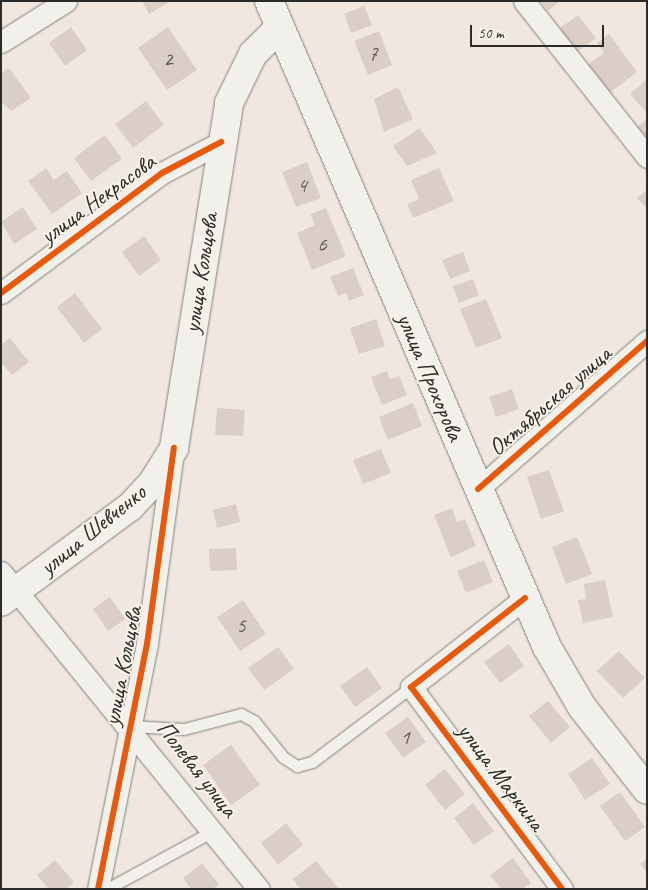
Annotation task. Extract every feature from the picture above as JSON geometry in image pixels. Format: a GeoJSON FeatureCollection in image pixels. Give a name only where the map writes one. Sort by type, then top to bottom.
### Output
{"type":"FeatureCollection","features":[{"type":"Feature","properties":{"kind":"main road","name":"улица Прохорова"},"geometry":{"type":"LineString","coordinates":[[269,1],[546,647],[582,707],[647,790]]}},
{"type":"Feature","properties":{"kind":"main road","name":"улица Кольцова"},"geometry":{"type":"LineString","coordinates":[[174,448],[221,142],[240,75],[280,27]]}},
{"type":"Feature","properties":{"kind":"main road","name":"улица Шевченко"},"geometry":{"type":"LineString","coordinates":[[6,588],[130,507],[154,482],[174,448]]}},
{"type":"Feature","properties":{"kind":"street"},"geometry":{"type":"LineString","coordinates":[[1,42],[66,1]]}},
{"type":"Feature","properties":{"kind":"street"},"geometry":{"type":"LineString","coordinates":[[524,1],[647,157]]}},
{"type":"Feature","properties":{"kind":"street","name":"улица Некрасова"},"geometry":{"type":"LineString","coordinates":[[1,293],[162,174],[221,142]]}},
{"type":"Feature","properties":{"kind":"street","name":"Октябрьская улица"},"geometry":{"type":"LineString","coordinates":[[478,489],[647,341]]}},
{"type":"Feature","properties":{"kind":"street","name":"улица Кольцова"},"geometry":{"type":"LineString","coordinates":[[98,889],[165,534],[174,448]]}},
{"type":"Feature","properties":{"kind":"street","name":"Полевая улица"},"geometry":{"type":"LineString","coordinates":[[6,588],[130,726],[259,889]]}},
{"type":"Feature","properties":{"kind":"street"},"geometry":{"type":"LineString","coordinates":[[411,688],[525,598]]}},
{"type":"Feature","properties":{"kind":"street","name":"улица Маркина"},"geometry":{"type":"LineString","coordinates":[[411,688],[562,889]]}},
{"type":"Feature","properties":{"kind":"lane"},"geometry":{"type":"LineString","coordinates":[[130,726],[184,729],[241,714],[254,721],[283,757],[297,766],[312,762],[411,688]]}},
{"type":"Feature","properties":{"kind":"lane"},"geometry":{"type":"LineString","coordinates":[[108,889],[213,831]]}},
{"type":"Feature","properties":{"kind":"building"},"geometry":{"type":"Polygon","coordinates":[[[142,1],[171,1],[149,14],[142,1]]]}},
{"type":"Feature","properties":{"kind":"building"},"geometry":{"type":"Polygon","coordinates":[[[541,1],[560,1],[548,11],[541,1]]]}},
{"type":"Feature","properties":{"kind":"building"},"geometry":{"type":"Polygon","coordinates":[[[364,6],[372,25],[351,33],[344,14],[364,6]]]}},
{"type":"Feature","properties":{"kind":"building"},"geometry":{"type":"Polygon","coordinates":[[[578,15],[596,38],[577,52],[559,29],[578,15]]]}},
{"type":"Feature","properties":{"kind":"building"},"geometry":{"type":"Polygon","coordinates":[[[71,27],[87,50],[65,66],[49,43],[71,27]]]}},
{"type":"Feature","properties":{"kind":"building"},"geometry":{"type":"Polygon","coordinates":[[[168,27],[197,70],[167,90],[138,48],[168,27]]]}},
{"type":"Feature","properties":{"kind":"building"},"geometry":{"type":"Polygon","coordinates":[[[379,31],[392,65],[368,75],[354,41],[379,31]]]}},
{"type":"Feature","properties":{"kind":"building"},"geometry":{"type":"Polygon","coordinates":[[[609,34],[637,72],[607,95],[585,67],[604,53],[597,43],[609,34]]]}},
{"type":"Feature","properties":{"kind":"building"},"geometry":{"type":"Polygon","coordinates":[[[9,68],[31,98],[11,111],[1,102],[1,73],[9,68]]]}},
{"type":"Feature","properties":{"kind":"building"},"geometry":{"type":"Polygon","coordinates":[[[647,79],[647,113],[630,94],[647,79]]]}},
{"type":"Feature","properties":{"kind":"building"},"geometry":{"type":"Polygon","coordinates":[[[398,87],[413,119],[384,132],[374,99],[398,87]]]}},
{"type":"Feature","properties":{"kind":"building"},"geometry":{"type":"Polygon","coordinates":[[[146,101],[164,125],[133,148],[115,124],[146,101]]]}},
{"type":"Feature","properties":{"kind":"building"},"geometry":{"type":"Polygon","coordinates":[[[647,119],[647,138],[637,127],[647,119]]]}},
{"type":"Feature","properties":{"kind":"building"},"geometry":{"type":"Polygon","coordinates":[[[420,128],[437,153],[407,166],[393,146],[420,128]]]}},
{"type":"Feature","properties":{"kind":"building"},"geometry":{"type":"Polygon","coordinates":[[[105,135],[122,159],[91,181],[74,158],[105,135]]]}},
{"type":"Feature","properties":{"kind":"building"},"geometry":{"type":"Polygon","coordinates":[[[307,162],[321,198],[296,207],[282,172],[307,162]]]}},
{"type":"Feature","properties":{"kind":"building"},"geometry":{"type":"Polygon","coordinates":[[[46,168],[54,180],[67,171],[82,193],[52,214],[28,181],[46,168]]]}},
{"type":"Feature","properties":{"kind":"building"},"geometry":{"type":"Polygon","coordinates":[[[439,168],[454,201],[413,218],[407,204],[419,199],[411,180],[439,168]]]}},
{"type":"Feature","properties":{"kind":"building"},"geometry":{"type":"Polygon","coordinates":[[[647,190],[647,205],[645,207],[637,198],[647,190]]]}},
{"type":"Feature","properties":{"kind":"building"},"geometry":{"type":"Polygon","coordinates":[[[23,207],[37,229],[14,244],[1,222],[23,207]]]}},
{"type":"Feature","properties":{"kind":"building"},"geometry":{"type":"Polygon","coordinates":[[[326,208],[346,256],[312,270],[297,233],[315,225],[310,214],[326,208]]]}},
{"type":"Feature","properties":{"kind":"building"},"geometry":{"type":"Polygon","coordinates":[[[144,236],[161,260],[139,276],[122,252],[144,236]]]}},
{"type":"Feature","properties":{"kind":"building"},"geometry":{"type":"Polygon","coordinates":[[[463,252],[470,271],[450,279],[442,260],[463,252]]]}},
{"type":"Feature","properties":{"kind":"building"},"geometry":{"type":"Polygon","coordinates":[[[353,268],[364,295],[349,301],[346,293],[338,296],[330,277],[353,268]]]}},
{"type":"Feature","properties":{"kind":"building"},"geometry":{"type":"Polygon","coordinates":[[[473,279],[479,295],[459,303],[453,286],[473,279]]]}},
{"type":"Feature","properties":{"kind":"building"},"geometry":{"type":"Polygon","coordinates":[[[75,293],[102,329],[84,343],[57,307],[75,293]]]}},
{"type":"Feature","properties":{"kind":"building"},"geometry":{"type":"Polygon","coordinates":[[[486,299],[502,338],[476,348],[460,309],[486,299]]]}},
{"type":"Feature","properties":{"kind":"building"},"geometry":{"type":"Polygon","coordinates":[[[376,319],[385,346],[359,354],[350,328],[376,319]]]}},
{"type":"Feature","properties":{"kind":"building"},"geometry":{"type":"Polygon","coordinates":[[[10,338],[29,362],[12,375],[1,362],[1,345],[10,338]]]}},
{"type":"Feature","properties":{"kind":"building"},"geometry":{"type":"Polygon","coordinates":[[[387,371],[390,379],[399,376],[407,395],[382,405],[371,377],[387,371]]]}},
{"type":"Feature","properties":{"kind":"building"},"geometry":{"type":"Polygon","coordinates":[[[512,389],[519,409],[496,417],[489,397],[512,389]]]}},
{"type":"Feature","properties":{"kind":"building"},"geometry":{"type":"Polygon","coordinates":[[[413,403],[422,426],[388,440],[379,417],[413,403]]]}},
{"type":"Feature","properties":{"kind":"building"},"geometry":{"type":"Polygon","coordinates":[[[217,408],[245,410],[243,436],[215,435],[217,408]]]}},
{"type":"Feature","properties":{"kind":"building"},"geometry":{"type":"Polygon","coordinates":[[[381,449],[391,473],[363,484],[353,460],[381,449]]]}},
{"type":"Feature","properties":{"kind":"building"},"geometry":{"type":"Polygon","coordinates":[[[549,470],[564,511],[541,519],[527,477],[549,470]]]}},
{"type":"Feature","properties":{"kind":"building"},"geometry":{"type":"Polygon","coordinates":[[[236,504],[240,522],[217,528],[213,510],[236,504]]]}},
{"type":"Feature","properties":{"kind":"building"},"geometry":{"type":"Polygon","coordinates":[[[452,508],[457,522],[465,519],[476,546],[451,557],[434,515],[452,508]]]}},
{"type":"Feature","properties":{"kind":"building"},"geometry":{"type":"Polygon","coordinates":[[[577,537],[592,574],[566,584],[552,547],[577,537]]]}},
{"type":"Feature","properties":{"kind":"building"},"geometry":{"type":"Polygon","coordinates":[[[236,548],[237,570],[210,571],[209,549],[236,548]]]}},
{"type":"Feature","properties":{"kind":"building"},"geometry":{"type":"Polygon","coordinates":[[[484,560],[493,582],[466,593],[457,571],[484,560]]]}},
{"type":"Feature","properties":{"kind":"building"},"geometry":{"type":"Polygon","coordinates":[[[605,580],[613,617],[583,623],[578,600],[586,599],[584,584],[605,580]]]}},
{"type":"Feature","properties":{"kind":"building"},"geometry":{"type":"Polygon","coordinates":[[[110,597],[125,619],[108,631],[93,609],[110,597]]]}},
{"type":"Feature","properties":{"kind":"building"},"geometry":{"type":"Polygon","coordinates":[[[243,600],[266,634],[240,651],[217,617],[243,600]]]}},
{"type":"Feature","properties":{"kind":"building"},"geometry":{"type":"Polygon","coordinates":[[[509,644],[524,666],[500,683],[484,662],[509,644]]]}},
{"type":"Feature","properties":{"kind":"building"},"geometry":{"type":"Polygon","coordinates":[[[278,647],[294,669],[264,690],[248,668],[278,647]]]}},
{"type":"Feature","properties":{"kind":"building"},"geometry":{"type":"Polygon","coordinates":[[[619,651],[645,678],[623,698],[597,671],[619,651]]]}},
{"type":"Feature","properties":{"kind":"building"},"geometry":{"type":"Polygon","coordinates":[[[367,667],[382,688],[355,707],[340,686],[367,667]]]}},
{"type":"Feature","properties":{"kind":"building"},"geometry":{"type":"Polygon","coordinates":[[[548,701],[570,727],[551,743],[529,716],[548,701]]]}},
{"type":"Feature","properties":{"kind":"building"},"geometry":{"type":"Polygon","coordinates":[[[408,717],[426,742],[403,758],[385,733],[408,717]]]}},
{"type":"Feature","properties":{"kind":"building"},"geometry":{"type":"Polygon","coordinates":[[[231,745],[260,785],[231,805],[203,765],[231,745]]]}},
{"type":"Feature","properties":{"kind":"building"},"geometry":{"type":"Polygon","coordinates":[[[592,758],[610,784],[585,800],[568,774],[592,758]]]}},
{"type":"Feature","properties":{"kind":"building"},"geometry":{"type":"Polygon","coordinates":[[[445,769],[465,794],[445,810],[425,785],[445,769]]]}},
{"type":"Feature","properties":{"kind":"building"},"geometry":{"type":"Polygon","coordinates":[[[620,792],[645,827],[625,841],[600,806],[620,792]]]}},
{"type":"Feature","properties":{"kind":"building"},"geometry":{"type":"Polygon","coordinates":[[[473,803],[494,831],[474,845],[454,818],[473,803]]]}},
{"type":"Feature","properties":{"kind":"building"},"geometry":{"type":"Polygon","coordinates":[[[286,823],[303,845],[278,865],[261,843],[286,823]]]}},
{"type":"Feature","properties":{"kind":"building"},"geometry":{"type":"Polygon","coordinates":[[[513,858],[531,883],[522,889],[501,889],[490,875],[513,858]]]}},
{"type":"Feature","properties":{"kind":"building"},"geometry":{"type":"Polygon","coordinates":[[[647,859],[647,873],[640,864],[647,859]]]}},
{"type":"Feature","properties":{"kind":"building"},"geometry":{"type":"Polygon","coordinates":[[[55,860],[74,882],[66,889],[49,889],[37,875],[55,860]]]}},
{"type":"Feature","properties":{"kind":"building"},"geometry":{"type":"Polygon","coordinates":[[[316,861],[339,889],[300,889],[293,879],[316,861]]]}},
{"type":"Feature","properties":{"kind":"building"},"geometry":{"type":"Polygon","coordinates":[[[202,863],[219,884],[213,889],[191,889],[183,878],[202,863]]]}},
{"type":"Feature","properties":{"kind":"cycle path"},"geometry":{"type":"LineString","coordinates":[[1,293],[162,173],[221,142]]}},
{"type":"Feature","properties":{"kind":"cycle path"},"geometry":{"type":"LineString","coordinates":[[478,489],[647,341]]}},
{"type":"Feature","properties":{"kind":"cycle path"},"geometry":{"type":"LineString","coordinates":[[98,889],[147,644],[174,448]]}},
{"type":"Feature","properties":{"kind":"cycle path"},"geometry":{"type":"LineString","coordinates":[[525,598],[411,687],[562,889]]}}]}
